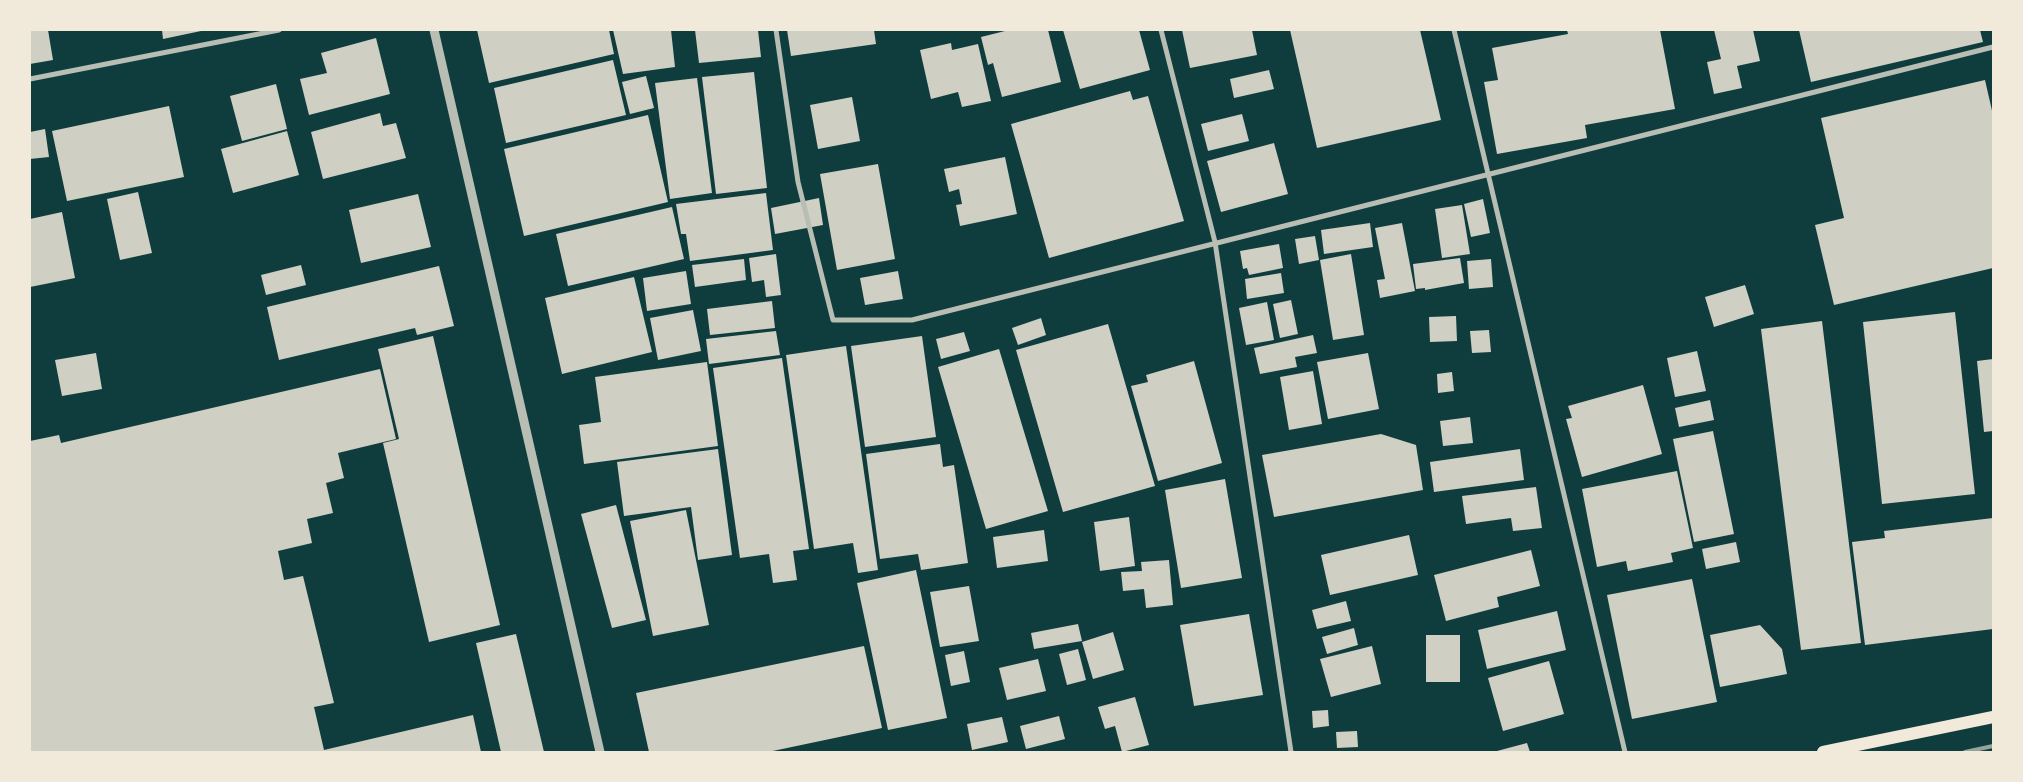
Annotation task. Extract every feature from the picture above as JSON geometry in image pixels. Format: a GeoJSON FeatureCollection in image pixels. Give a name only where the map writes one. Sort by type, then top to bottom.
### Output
{"type":"FeatureCollection","features":[{"type":"Feature","properties":{"kind":"main road"},"geometry":{"type":"LineString","coordinates":[[1823,752],[1864,748],[1993,717]]}},
{"type":"Feature","properties":{"kind":"street"},"geometry":{"type":"LineString","coordinates":[[30,80],[279,30]]}},
{"type":"Feature","properties":{"kind":"street"},"geometry":{"type":"LineString","coordinates":[[434,30],[600,752]]}},
{"type":"Feature","properties":{"kind":"street"},"geometry":{"type":"LineString","coordinates":[[776,30],[798,182],[833,320],[912,320],[1993,47]]}},
{"type":"Feature","properties":{"kind":"street"},"geometry":{"type":"LineString","coordinates":[[1161,30],[1215,242],[1291,752]]}},
{"type":"Feature","properties":{"kind":"street"},"geometry":{"type":"LineString","coordinates":[[1454,30],[1625,752]]}},
{"type":"Feature","properties":{"kind":"building"},"geometry":{"type":"Polygon","coordinates":[[[30,30],[48,30],[53,60],[30,64],[30,30]]]}},
{"type":"Feature","properties":{"kind":"building"},"geometry":{"type":"Polygon","coordinates":[[[162,30],[201,30],[201,31],[163,39],[162,30]]]}},
{"type":"Feature","properties":{"kind":"building"},"geometry":{"type":"Polygon","coordinates":[[[477,30],[609,30],[614,54],[489,83],[477,30]]]}},
{"type":"Feature","properties":{"kind":"building"},"geometry":{"type":"Polygon","coordinates":[[[613,30],[671,30],[675,67],[623,74],[613,30]]]}},
{"type":"Feature","properties":{"kind":"building"},"geometry":{"type":"Polygon","coordinates":[[[695,30],[758,30],[761,57],[699,63],[695,30]]]}},
{"type":"Feature","properties":{"kind":"building"},"geometry":{"type":"Polygon","coordinates":[[[787,30],[874,30],[876,44],[791,56],[787,30]]]}},
{"type":"Feature","properties":{"kind":"building"},"geometry":{"type":"Polygon","coordinates":[[[1009,30],[1048,30],[1061,82],[1002,97],[993,63],[988,65],[981,37],[1009,30]]]}},
{"type":"Feature","properties":{"kind":"building"},"geometry":{"type":"Polygon","coordinates":[[[1063,30],[1139,30],[1150,70],[1080,89],[1063,30]]]}},
{"type":"Feature","properties":{"kind":"building"},"geometry":{"type":"Polygon","coordinates":[[[1182,30],[1252,30],[1257,55],[1190,68],[1182,30]]]}},
{"type":"Feature","properties":{"kind":"building"},"geometry":{"type":"Polygon","coordinates":[[[1290,30],[1420,30],[1441,120],[1317,148],[1290,30]]]}},
{"type":"Feature","properties":{"kind":"building"},"geometry":{"type":"Polygon","coordinates":[[[1567,30],[1660,30],[1675,109],[1585,125],[1587,138],[1497,154],[1484,82],[1498,80],[1492,48],[1568,34],[1567,30]]]}},
{"type":"Feature","properties":{"kind":"building"},"geometry":{"type":"Polygon","coordinates":[[[1714,30],[1753,30],[1760,61],[1737,66],[1742,88],[1714,94],[1707,62],[1721,59],[1714,30]]]}},
{"type":"Feature","properties":{"kind":"building"},"geometry":{"type":"Polygon","coordinates":[[[1799,30],[1980,30],[1983,42],[1811,82],[1799,30]]]}},
{"type":"Feature","properties":{"kind":"building"},"geometry":{"type":"Polygon","coordinates":[[[376,38],[390,94],[309,115],[300,79],[327,73],[321,53],[376,38]]]}},
{"type":"Feature","properties":{"kind":"building"},"geometry":{"type":"Polygon","coordinates":[[[951,43],[952,50],[978,44],[991,101],[962,107],[958,92],[931,99],[920,50],[951,43]]]}},
{"type":"Feature","properties":{"kind":"building"},"geometry":{"type":"Polygon","coordinates":[[[613,60],[626,115],[506,143],[494,88],[613,60]]]}},
{"type":"Feature","properties":{"kind":"building"},"geometry":{"type":"Polygon","coordinates":[[[1269,70],[1274,89],[1234,98],[1230,79],[1269,70]]]}},
{"type":"Feature","properties":{"kind":"building"},"geometry":{"type":"Polygon","coordinates":[[[754,72],[767,188],[716,194],[702,77],[754,72]]]}},
{"type":"Feature","properties":{"kind":"building"},"geometry":{"type":"Polygon","coordinates":[[[646,76],[654,108],[630,114],[622,82],[646,76]]]}},
{"type":"Feature","properties":{"kind":"building"},"geometry":{"type":"Polygon","coordinates":[[[697,78],[712,193],[670,199],[655,83],[697,78]]]}},
{"type":"Feature","properties":{"kind":"building"},"geometry":{"type":"Polygon","coordinates":[[[1985,80],[1993,115],[1993,268],[1834,305],[1815,225],[1844,218],[1821,118],[1985,80]]]}},
{"type":"Feature","properties":{"kind":"building"},"geometry":{"type":"Polygon","coordinates":[[[276,84],[287,129],[242,141],[230,96],[276,84]]]}},
{"type":"Feature","properties":{"kind":"building"},"geometry":{"type":"Polygon","coordinates":[[[1130,91],[1133,100],[1148,96],[1184,221],[1049,258],[1011,124],[1130,91]]]}},
{"type":"Feature","properties":{"kind":"building"},"geometry":{"type":"Polygon","coordinates":[[[852,97],[860,141],[818,149],[810,105],[852,97]]]}},
{"type":"Feature","properties":{"kind":"building"},"geometry":{"type":"Polygon","coordinates":[[[169,106],[184,177],[67,201],[52,131],[169,106]]]}},
{"type":"Feature","properties":{"kind":"building"},"geometry":{"type":"Polygon","coordinates":[[[380,113],[383,126],[396,123],[406,158],[323,179],[311,132],[380,113]]]}},
{"type":"Feature","properties":{"kind":"building"},"geometry":{"type":"Polygon","coordinates":[[[1242,114],[1249,141],[1208,151],[1201,124],[1242,114]]]}},
{"type":"Feature","properties":{"kind":"building"},"geometry":{"type":"Polygon","coordinates":[[[648,115],[668,202],[524,236],[504,149],[648,115]]]}},
{"type":"Feature","properties":{"kind":"building"},"geometry":{"type":"Polygon","coordinates":[[[45,129],[49,157],[30,159],[30,132],[45,129]]]}},
{"type":"Feature","properties":{"kind":"building"},"geometry":{"type":"Polygon","coordinates":[[[287,131],[299,175],[233,193],[221,149],[287,131]]]}},
{"type":"Feature","properties":{"kind":"building"},"geometry":{"type":"Polygon","coordinates":[[[1274,143],[1288,194],[1221,212],[1207,161],[1274,143]]]}},
{"type":"Feature","properties":{"kind":"building"},"geometry":{"type":"Polygon","coordinates":[[[1005,157],[1017,214],[960,226],[956,205],[962,204],[959,189],[949,192],[944,169],[1005,157]]]}},
{"type":"Feature","properties":{"kind":"building"},"geometry":{"type":"Polygon","coordinates":[[[878,164],[895,259],[837,270],[820,174],[878,164]]]}},
{"type":"Feature","properties":{"kind":"building"},"geometry":{"type":"Polygon","coordinates":[[[138,192],[152,253],[120,260],[107,199],[138,192]]]}},
{"type":"Feature","properties":{"kind":"building"},"geometry":{"type":"Polygon","coordinates":[[[766,193],[773,250],[690,261],[686,234],[681,234],[676,204],[766,193]]]}},
{"type":"Feature","properties":{"kind":"building"},"geometry":{"type":"Polygon","coordinates":[[[418,194],[431,247],[361,263],[349,210],[418,194]]]}},
{"type":"Feature","properties":{"kind":"building"},"geometry":{"type":"Polygon","coordinates":[[[819,198],[823,225],[775,234],[771,208],[819,198]]]}},
{"type":"Feature","properties":{"kind":"building"},"geometry":{"type":"Polygon","coordinates":[[[1483,199],[1490,233],[1471,237],[1464,204],[1483,199]]]}},
{"type":"Feature","properties":{"kind":"building"},"geometry":{"type":"Polygon","coordinates":[[[1462,205],[1470,254],[1442,258],[1435,209],[1462,205]]]}},
{"type":"Feature","properties":{"kind":"building"},"geometry":{"type":"Polygon","coordinates":[[[672,207],[684,259],[568,286],[556,234],[672,207]]]}},
{"type":"Feature","properties":{"kind":"building"},"geometry":{"type":"Polygon","coordinates":[[[62,212],[75,278],[30,287],[30,219],[62,212]]]}},
{"type":"Feature","properties":{"kind":"building"},"geometry":{"type":"Polygon","coordinates":[[[1370,223],[1373,247],[1324,254],[1321,230],[1370,223]]]}},
{"type":"Feature","properties":{"kind":"building"},"geometry":{"type":"Polygon","coordinates":[[[1402,223],[1415,291],[1380,298],[1377,280],[1385,279],[1375,228],[1402,223]]]}},
{"type":"Feature","properties":{"kind":"building"},"geometry":{"type":"Polygon","coordinates":[[[1315,236],[1319,260],[1299,264],[1295,239],[1315,236]]]}},
{"type":"Feature","properties":{"kind":"building"},"geometry":{"type":"Polygon","coordinates":[[[1279,244],[1283,268],[1249,275],[1247,268],[1243,269],[1240,251],[1279,244]]]}},
{"type":"Feature","properties":{"kind":"building"},"geometry":{"type":"Polygon","coordinates":[[[776,254],[781,295],[766,297],[764,280],[752,282],[749,258],[776,254]]]}},
{"type":"Feature","properties":{"kind":"building"},"geometry":{"type":"Polygon","coordinates":[[[1351,254],[1364,335],[1333,340],[1320,260],[1351,254]]]}},
{"type":"Feature","properties":{"kind":"building"},"geometry":{"type":"Polygon","coordinates":[[[1460,258],[1464,283],[1425,290],[1425,288],[1416,289],[1413,264],[1460,258]]]}},
{"type":"Feature","properties":{"kind":"building"},"geometry":{"type":"Polygon","coordinates":[[[744,259],[746,280],[695,287],[692,265],[744,259]]]}},
{"type":"Feature","properties":{"kind":"building"},"geometry":{"type":"Polygon","coordinates":[[[1491,259],[1493,287],[1469,289],[1467,261],[1491,259]]]}},
{"type":"Feature","properties":{"kind":"building"},"geometry":{"type":"Polygon","coordinates":[[[301,265],[306,285],[266,295],[261,275],[301,265]]]}},
{"type":"Feature","properties":{"kind":"building"},"geometry":{"type":"Polygon","coordinates":[[[439,266],[454,326],[417,335],[415,328],[279,360],[267,307],[439,266]]]}},
{"type":"Feature","properties":{"kind":"building"},"geometry":{"type":"Polygon","coordinates":[[[686,271],[691,304],[647,311],[643,278],[686,271]]]}},
{"type":"Feature","properties":{"kind":"building"},"geometry":{"type":"Polygon","coordinates":[[[898,271],[903,299],[865,305],[860,278],[898,271]]]}},
{"type":"Feature","properties":{"kind":"building"},"geometry":{"type":"Polygon","coordinates":[[[1281,273],[1284,293],[1247,299],[1245,279],[1281,273]]]}},
{"type":"Feature","properties":{"kind":"building"},"geometry":{"type":"Polygon","coordinates":[[[634,277],[652,352],[562,374],[545,298],[634,277]]]}},
{"type":"Feature","properties":{"kind":"building"},"geometry":{"type":"Polygon","coordinates":[[[1745,285],[1754,314],[1714,327],[1705,297],[1745,285]]]}},
{"type":"Feature","properties":{"kind":"building"},"geometry":{"type":"Polygon","coordinates":[[[1291,300],[1298,334],[1280,338],[1273,304],[1291,300]]]}},
{"type":"Feature","properties":{"kind":"building"},"geometry":{"type":"Polygon","coordinates":[[[772,301],[775,328],[710,335],[707,309],[772,301]]]}},
{"type":"Feature","properties":{"kind":"building"},"geometry":{"type":"Polygon","coordinates":[[[1267,302],[1274,340],[1246,345],[1239,308],[1267,302]]]}},
{"type":"Feature","properties":{"kind":"building"},"geometry":{"type":"Polygon","coordinates":[[[693,310],[701,351],[658,360],[650,318],[693,310]]]}},
{"type":"Feature","properties":{"kind":"building"},"geometry":{"type":"Polygon","coordinates":[[[1955,312],[1975,494],[1882,504],[1863,322],[1955,312]]]}},
{"type":"Feature","properties":{"kind":"building"},"geometry":{"type":"Polygon","coordinates":[[[1456,316],[1457,341],[1430,342],[1429,317],[1456,316]]]}},
{"type":"Feature","properties":{"kind":"building"},"geometry":{"type":"Polygon","coordinates":[[[1041,318],[1046,335],[1018,345],[1012,328],[1041,318]]]}},
{"type":"Feature","properties":{"kind":"building"},"geometry":{"type":"Polygon","coordinates":[[[1822,321],[1861,643],[1801,650],[1761,329],[1822,321]]]}},
{"type":"Feature","properties":{"kind":"building"},"geometry":{"type":"Polygon","coordinates":[[[1108,324],[1155,486],[1063,512],[1016,350],[1108,324]]]}},
{"type":"Feature","properties":{"kind":"building"},"geometry":{"type":"Polygon","coordinates":[[[1489,330],[1491,352],[1472,353],[1470,331],[1489,330]]]}},
{"type":"Feature","properties":{"kind":"building"},"geometry":{"type":"Polygon","coordinates":[[[776,331],[780,355],[709,364],[706,339],[776,331]]]}},
{"type":"Feature","properties":{"kind":"building"},"geometry":{"type":"Polygon","coordinates":[[[964,332],[970,351],[941,359],[936,339],[964,332]]]}},
{"type":"Feature","properties":{"kind":"building"},"geometry":{"type":"Polygon","coordinates":[[[1313,335],[1317,353],[1295,357],[1297,367],[1260,374],[1254,348],[1313,335]]]}},
{"type":"Feature","properties":{"kind":"building"},"geometry":{"type":"Polygon","coordinates":[[[433,336],[500,625],[429,642],[383,443],[399,439],[378,349],[433,336]]]}},
{"type":"Feature","properties":{"kind":"building"},"geometry":{"type":"Polygon","coordinates":[[[922,336],[936,437],[865,447],[851,346],[922,336]]]}},
{"type":"Feature","properties":{"kind":"building"},"geometry":{"type":"Polygon","coordinates":[[[846,346],[878,570],[858,573],[853,543],[814,549],[786,355],[846,346]]]}},
{"type":"Feature","properties":{"kind":"building"},"geometry":{"type":"Polygon","coordinates":[[[999,349],[1048,511],[986,529],[938,367],[999,349]]]}},
{"type":"Feature","properties":{"kind":"building"},"geometry":{"type":"Polygon","coordinates":[[[1697,351],[1706,391],[1675,397],[1667,358],[1697,351]]]}},
{"type":"Feature","properties":{"kind":"building"},"geometry":{"type":"Polygon","coordinates":[[[96,353],[102,389],[62,396],[55,360],[96,353]]]}},
{"type":"Feature","properties":{"kind":"building"},"geometry":{"type":"Polygon","coordinates":[[[1368,353],[1379,409],[1328,419],[1317,362],[1368,353]]]}},
{"type":"Feature","properties":{"kind":"building"},"geometry":{"type":"Polygon","coordinates":[[[782,358],[809,549],[793,551],[797,580],[773,583],[769,554],[740,558],[713,368],[782,358]]]}},
{"type":"Feature","properties":{"kind":"building"},"geometry":{"type":"Polygon","coordinates":[[[1993,359],[1993,431],[1984,432],[1977,361],[1993,359]]]}},
{"type":"Feature","properties":{"kind":"building"},"geometry":{"type":"Polygon","coordinates":[[[1194,361],[1222,463],[1158,481],[1131,386],[1148,382],[1146,375],[1194,361]]]}},
{"type":"Feature","properties":{"kind":"building"},"geometry":{"type":"Polygon","coordinates":[[[707,362],[718,446],[584,464],[579,425],[601,422],[595,377],[707,362]]]}},
{"type":"Feature","properties":{"kind":"building"},"geometry":{"type":"Polygon","coordinates":[[[380,369],[396,439],[338,453],[344,478],[326,483],[333,513],[307,519],[312,543],[278,551],[284,580],[303,576],[334,703],[314,707],[324,750],[473,715],[481,752],[30,752],[30,441],[59,435],[61,443],[380,369]]]}},
{"type":"Feature","properties":{"kind":"building"},"geometry":{"type":"Polygon","coordinates":[[[1313,371],[1322,424],[1289,430],[1280,377],[1313,371]]]}},
{"type":"Feature","properties":{"kind":"building"},"geometry":{"type":"Polygon","coordinates":[[[1452,372],[1454,391],[1438,393],[1437,374],[1452,372]]]}},
{"type":"Feature","properties":{"kind":"building"},"geometry":{"type":"Polygon","coordinates":[[[1643,385],[1662,454],[1582,477],[1566,419],[1572,418],[1568,406],[1643,385]]]}},
{"type":"Feature","properties":{"kind":"building"},"geometry":{"type":"Polygon","coordinates":[[[1710,400],[1714,420],[1679,427],[1675,408],[1710,400]]]}},
{"type":"Feature","properties":{"kind":"building"},"geometry":{"type":"Polygon","coordinates":[[[1470,417],[1473,443],[1443,446],[1440,421],[1470,417]]]}},
{"type":"Feature","properties":{"kind":"building"},"geometry":{"type":"Polygon","coordinates":[[[1713,431],[1734,534],[1694,542],[1673,439],[1713,431]]]}},
{"type":"Feature","properties":{"kind":"building"},"geometry":{"type":"Polygon","coordinates":[[[1381,434],[1416,445],[1423,490],[1274,517],[1262,455],[1381,434]]]}},
{"type":"Feature","properties":{"kind":"building"},"geometry":{"type":"Polygon","coordinates":[[[940,444],[943,467],[954,465],[968,563],[921,570],[918,554],[880,559],[866,454],[940,444]]]}},
{"type":"Feature","properties":{"kind":"building"},"geometry":{"type":"Polygon","coordinates":[[[718,449],[732,555],[698,560],[691,507],[624,516],[617,462],[718,449]]]}},
{"type":"Feature","properties":{"kind":"building"},"geometry":{"type":"Polygon","coordinates":[[[1520,449],[1524,480],[1434,492],[1430,462],[1520,449]]]}},
{"type":"Feature","properties":{"kind":"building"},"geometry":{"type":"Polygon","coordinates":[[[1677,471],[1693,548],[1671,553],[1673,562],[1628,571],[1626,561],[1597,567],[1582,489],[1677,471]]]}},
{"type":"Feature","properties":{"kind":"building"},"geometry":{"type":"Polygon","coordinates":[[[1225,479],[1242,578],[1181,588],[1165,490],[1225,479]]]}},
{"type":"Feature","properties":{"kind":"building"},"geometry":{"type":"Polygon","coordinates":[[[1536,487],[1542,528],[1513,531],[1511,518],[1466,524],[1462,496],[1536,487]]]}},
{"type":"Feature","properties":{"kind":"building"},"geometry":{"type":"Polygon","coordinates":[[[616,505],[646,620],[612,628],[581,514],[616,505]]]}},
{"type":"Feature","properties":{"kind":"building"},"geometry":{"type":"Polygon","coordinates":[[[686,510],[709,625],[653,636],[630,521],[686,510]]]}},
{"type":"Feature","properties":{"kind":"building"},"geometry":{"type":"Polygon","coordinates":[[[1129,517],[1135,566],[1100,571],[1094,522],[1129,517]]]}},
{"type":"Feature","properties":{"kind":"building"},"geometry":{"type":"Polygon","coordinates":[[[1993,518],[1993,629],[1865,645],[1852,542],[1885,538],[1884,531],[1993,518]]]}},
{"type":"Feature","properties":{"kind":"building"},"geometry":{"type":"Polygon","coordinates":[[[1044,530],[1048,561],[997,568],[993,537],[1044,530]]]}},
{"type":"Feature","properties":{"kind":"building"},"geometry":{"type":"Polygon","coordinates":[[[1409,535],[1418,575],[1330,595],[1321,555],[1409,535]]]}},
{"type":"Feature","properties":{"kind":"building"},"geometry":{"type":"Polygon","coordinates":[[[1736,542],[1740,562],[1706,569],[1702,549],[1736,542]]]}},
{"type":"Feature","properties":{"kind":"building"},"geometry":{"type":"Polygon","coordinates":[[[1531,550],[1540,586],[1497,597],[1499,607],[1446,621],[1434,575],[1531,550]]]}},
{"type":"Feature","properties":{"kind":"building"},"geometry":{"type":"Polygon","coordinates":[[[1169,560],[1173,605],[1146,608],[1144,589],[1123,591],[1121,572],[1142,571],[1141,562],[1169,560]]]}},
{"type":"Feature","properties":{"kind":"building"},"geometry":{"type":"Polygon","coordinates":[[[916,570],[947,718],[888,730],[857,583],[916,570]]]}},
{"type":"Feature","properties":{"kind":"building"},"geometry":{"type":"Polygon","coordinates":[[[1692,579],[1717,702],[1632,719],[1607,595],[1692,579]]]}},
{"type":"Feature","properties":{"kind":"building"},"geometry":{"type":"Polygon","coordinates":[[[969,586],[979,641],[940,647],[930,592],[969,586]]]}},
{"type":"Feature","properties":{"kind":"building"},"geometry":{"type":"Polygon","coordinates":[[[1346,601],[1351,621],[1317,629],[1312,610],[1346,601]]]}},
{"type":"Feature","properties":{"kind":"building"},"geometry":{"type":"Polygon","coordinates":[[[1557,611],[1566,650],[1487,669],[1478,630],[1557,611]]]}},
{"type":"Feature","properties":{"kind":"building"},"geometry":{"type":"Polygon","coordinates":[[[1249,614],[1263,695],[1194,706],[1180,625],[1249,614]]]}},
{"type":"Feature","properties":{"kind":"building"},"geometry":{"type":"Polygon","coordinates":[[[1078,624],[1082,641],[1034,649],[1031,633],[1078,624]]]}},
{"type":"Feature","properties":{"kind":"building"},"geometry":{"type":"Polygon","coordinates":[[[1760,625],[1782,649],[1787,674],[1720,687],[1710,635],[1760,625]]]}},
{"type":"Feature","properties":{"kind":"building"},"geometry":{"type":"Polygon","coordinates":[[[1354,628],[1358,645],[1327,654],[1322,637],[1354,628]]]}},
{"type":"Feature","properties":{"kind":"building"},"geometry":{"type":"Polygon","coordinates":[[[1113,632],[1124,670],[1093,679],[1082,642],[1113,632]]]}},
{"type":"Feature","properties":{"kind":"building"},"geometry":{"type":"Polygon","coordinates":[[[516,634],[544,752],[501,752],[476,643],[516,634]]]}},
{"type":"Feature","properties":{"kind":"building"},"geometry":{"type":"Polygon","coordinates":[[[1426,635],[1460,635],[1460,682],[1426,682],[1426,635]]]}},
{"type":"Feature","properties":{"kind":"building"},"geometry":{"type":"Polygon","coordinates":[[[864,646],[882,728],[768,752],[649,752],[636,693],[864,646]]]}},
{"type":"Feature","properties":{"kind":"building"},"geometry":{"type":"Polygon","coordinates":[[[1372,646],[1381,684],[1331,697],[1320,659],[1372,646]]]}},
{"type":"Feature","properties":{"kind":"building"},"geometry":{"type":"Polygon","coordinates":[[[1078,649],[1086,680],[1067,685],[1059,654],[1078,649]]]}},
{"type":"Feature","properties":{"kind":"building"},"geometry":{"type":"Polygon","coordinates":[[[964,651],[970,682],[951,686],[945,655],[964,651]]]}},
{"type":"Feature","properties":{"kind":"building"},"geometry":{"type":"Polygon","coordinates":[[[1038,659],[1046,691],[1007,700],[999,668],[1038,659]]]}},
{"type":"Feature","properties":{"kind":"building"},"geometry":{"type":"Polygon","coordinates":[[[1549,661],[1564,714],[1503,731],[1488,678],[1549,661]]]}},
{"type":"Feature","properties":{"kind":"building"},"geometry":{"type":"Polygon","coordinates":[[[1135,697],[1149,745],[1122,752],[1115,726],[1105,729],[1098,707],[1135,697]]]}},
{"type":"Feature","properties":{"kind":"building"},"geometry":{"type":"Polygon","coordinates":[[[1328,710],[1329,726],[1313,728],[1312,711],[1328,710]]]}},
{"type":"Feature","properties":{"kind":"building"},"geometry":{"type":"Polygon","coordinates":[[[1059,716],[1065,739],[1026,749],[1020,726],[1059,716]]]}},
{"type":"Feature","properties":{"kind":"building"},"geometry":{"type":"Polygon","coordinates":[[[1002,717],[1008,742],[972,750],[967,724],[1002,717]]]}},
{"type":"Feature","properties":{"kind":"building"},"geometry":{"type":"Polygon","coordinates":[[[1357,731],[1358,747],[1337,748],[1336,732],[1357,731]]]}},
{"type":"Feature","properties":{"kind":"building"},"geometry":{"type":"Polygon","coordinates":[[[1527,743],[1530,752],[1497,752],[1497,751],[1527,743]]]}},
{"type":"Feature","properties":{"kind":"railway"},"geometry":{"type":"LineString","coordinates":[[1965,752],[1993,746]]}}]}
